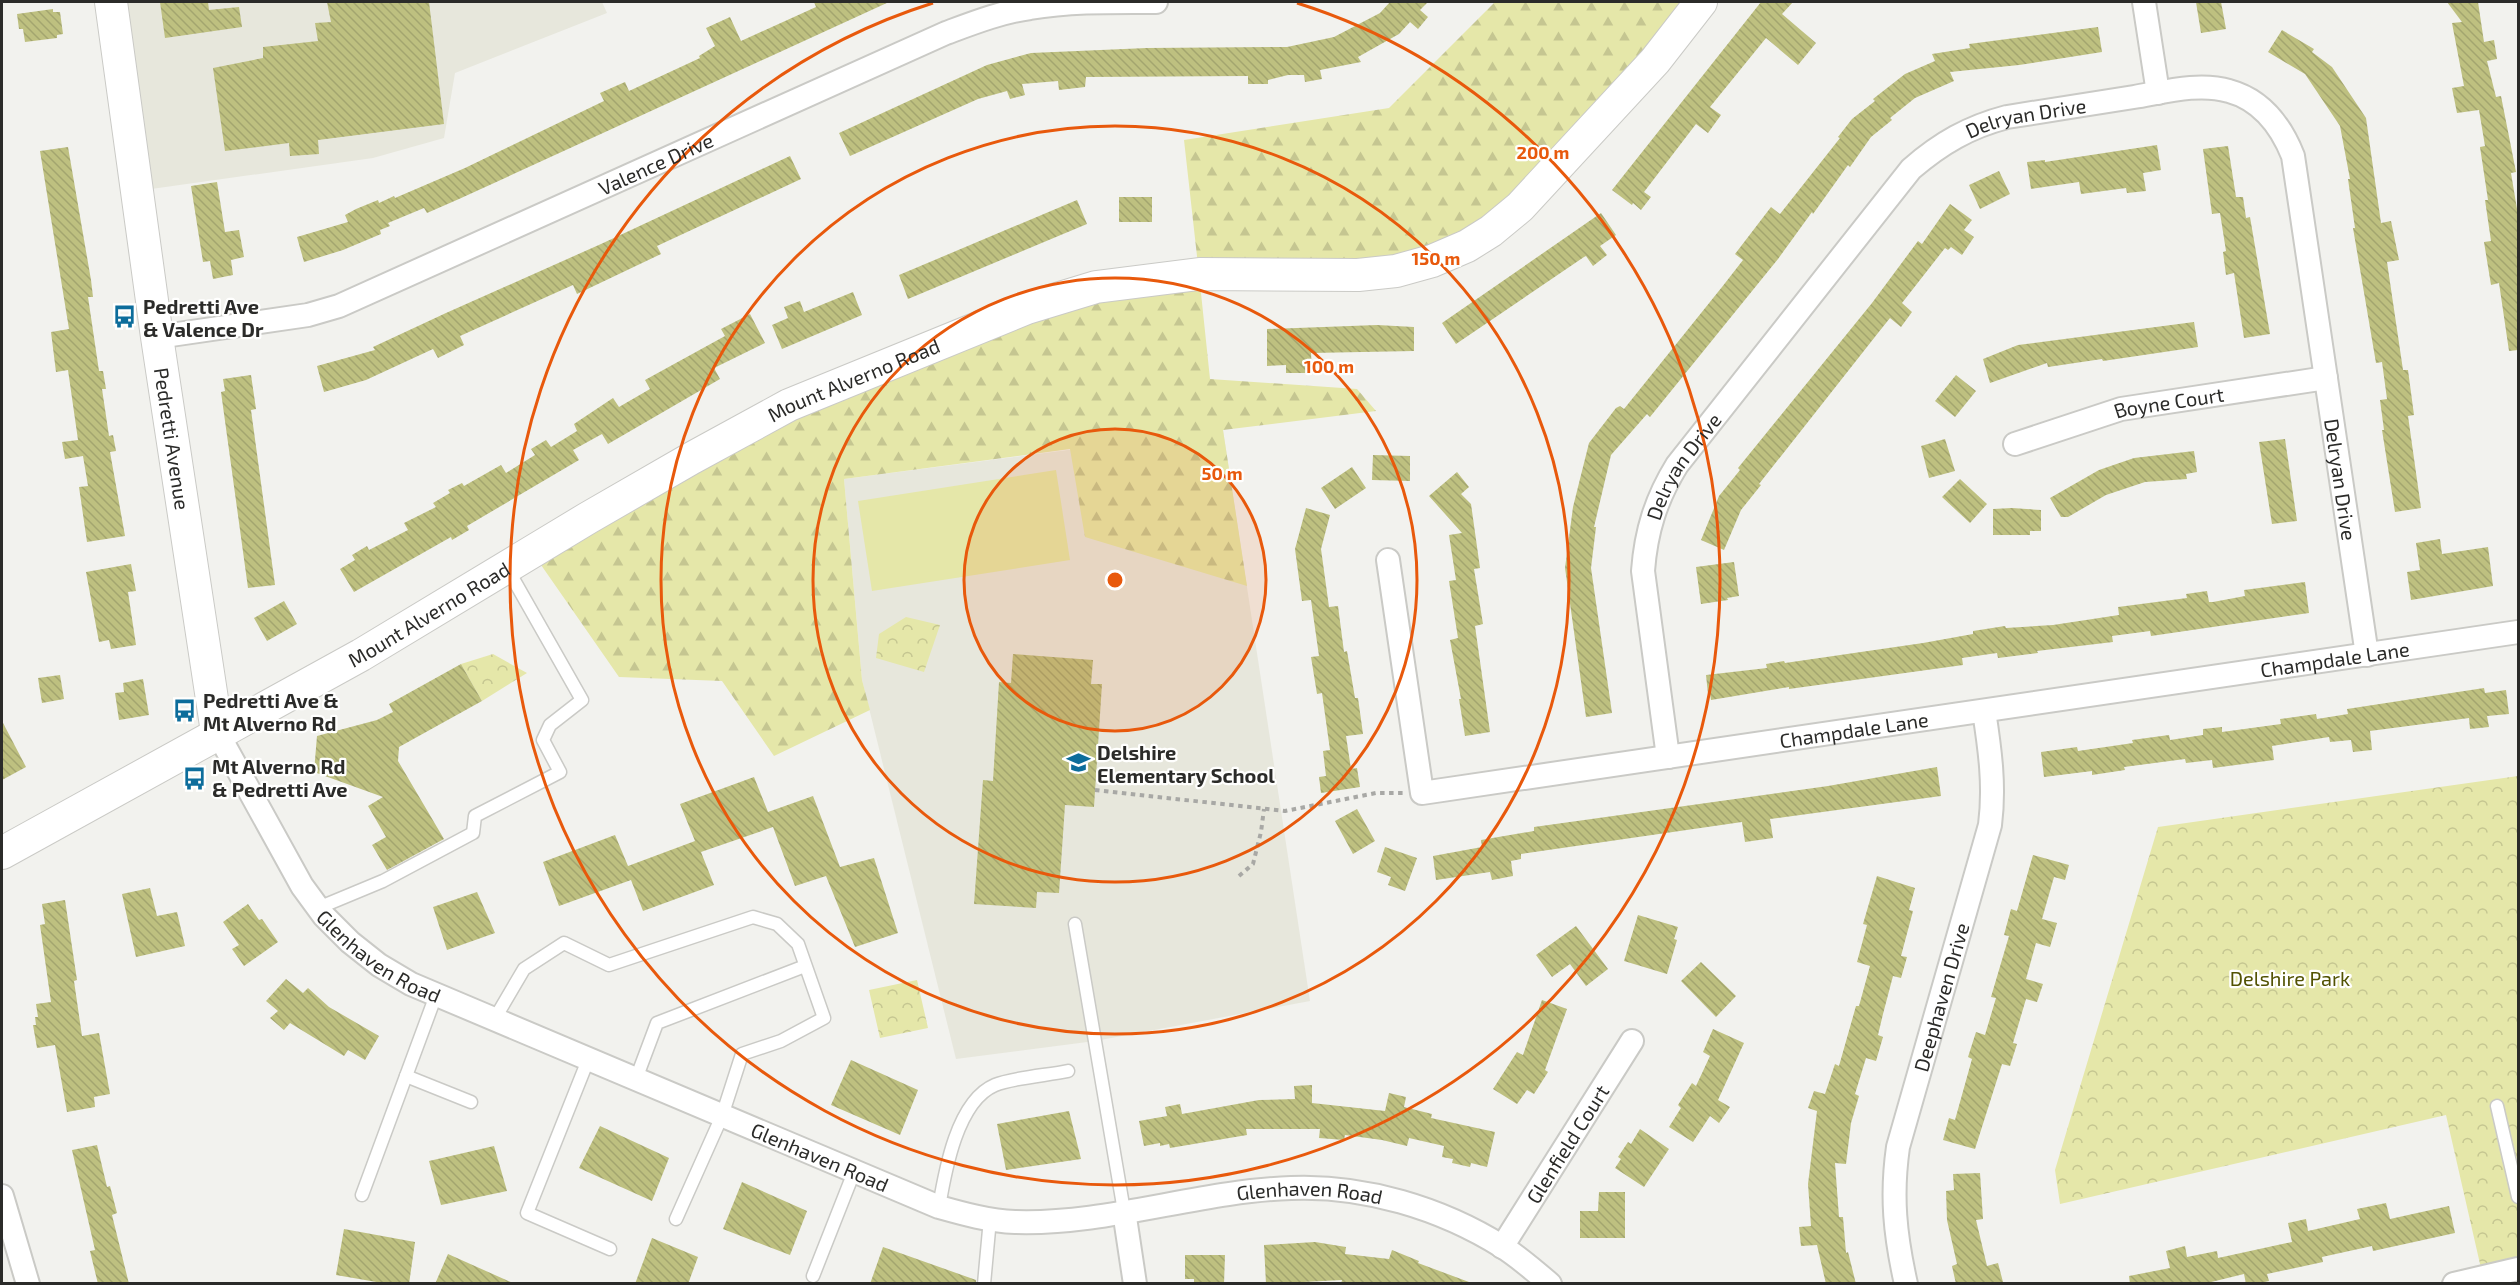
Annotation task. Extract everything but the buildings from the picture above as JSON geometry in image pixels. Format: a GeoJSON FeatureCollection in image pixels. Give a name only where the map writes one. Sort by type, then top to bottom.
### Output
{"type":"FeatureCollection","features":[{"type":"Feature","properties":{"kind":"street","name":"Pedretti Avenue"},"geometry":{"type":"LineString","coordinates":[[111,2],[157,337],[217,732]]}},
{"type":"Feature","properties":{"kind":"street","name":"Valence Drive"},"geometry":{"type":"LineString","coordinates":[[157,337],[308,315],[339,306],[935,38],[991,16],[1067,3],[1156,2]]}},
{"type":"Feature","properties":{"kind":"street","name":"Mount Alverno Road"},"geometry":{"type":"LineString","coordinates":[[2,853],[217,732],[361,655],[692,458],[789,405],[1027,308],[1096,287],[1199,274],[1358,275],[1396,271],[1432,261],[1467,246],[1491,231],[1520,207],[1655,61],[1701,2]]}},
{"type":"Feature","properties":{"kind":"street"},"geometry":{"type":"LineString","coordinates":[[2144,2],[2158,93]]}},
{"type":"Feature","properties":{"kind":"street","name":"Delryan Drive"},"geometry":{"type":"LineString","coordinates":[[1668,758],[1643,571],[1645,543],[1652,516],[1662,489],[1677,465],[1911,169],[1932,150],[1955,135],[1980,124],[2007,117],[2190,88],[2228,90],[2262,108],[2276,122],[2293,156],[2367,655]]}},
{"type":"Feature","properties":{"kind":"street","name":"Boyne Court"},"geometry":{"type":"LineString","coordinates":[[2016,444],[2121,409],[2326,378]]}},
{"type":"Feature","properties":{"kind":"street","name":"Champdale Lane"},"geometry":{"type":"LineString","coordinates":[[1388,560],[1422,793],[2518,632]]}},
{"type":"Feature","properties":{"kind":"street","name":"Deephaven Drive"},"geometry":{"type":"LineString","coordinates":[[1906,1284],[1893,1212],[1894,1174],[1898,1147],[1990,825],[1993,770],[1984,711]]}},
{"type":"Feature","properties":{"kind":"street","name":"Glenhaven Road"},"geometry":{"type":"LineString","coordinates":[[217,732],[302,886],[318,908],[350,942],[379,965],[411,984],[436,995],[854,1172],[939,1207],[1013,1222],[1051,1221],[1290,1188],[1328,1188],[1374,1195],[1418,1207],[1461,1225],[1502,1246],[1550,1284]]}},
{"type":"Feature","properties":{"kind":"street","name":"Glenfield Court"},"geometry":{"type":"LineString","coordinates":[[1502,1246],[1632,1041]]}},
{"type":"Feature","properties":{"kind":"street"},"geometry":{"type":"LineString","coordinates":[[2,1196],[28,1284]]}},
{"type":"Feature","properties":{"kind":"street"},"geometry":{"type":"LineString","coordinates":[[1124,1211],[1135,1284]]}},
{"type":"Feature","properties":{"kind":"street"},"geometry":{"type":"LineString","coordinates":[[2454,1284],[2518,1269]]}},
{"type":"Feature","properties":{"kind":"lane"},"geometry":{"type":"LineString","coordinates":[[318,908],[383,881],[473,833],[475,816],[560,772],[543,740],[550,726],[582,700],[507,568]]}},
{"type":"Feature","properties":{"kind":"lane"},"geometry":{"type":"LineString","coordinates":[[494,1020],[524,969],[564,943],[609,965],[753,917],[777,924],[798,944],[824,1017],[781,1041],[742,1054],[722,1116],[676,1219]]}},
{"type":"Feature","properties":{"kind":"lane"},"geometry":{"type":"LineString","coordinates":[[1074,924],[1124,1211]]}},
{"type":"Feature","properties":{"kind":"lane"},"geometry":{"type":"LineString","coordinates":[[636,1080],[657,1023],[805,966]]}},
{"type":"Feature","properties":{"kind":"lane"},"geometry":{"type":"LineString","coordinates":[[362,1195],[436,995]]}},
{"type":"Feature","properties":{"kind":"lane"},"geometry":{"type":"LineString","coordinates":[[588,1060],[527,1213],[610,1249]]}},
{"type":"Feature","properties":{"kind":"lane"},"geometry":{"type":"LineString","coordinates":[[939,1207],[945,1168],[962,1123],[975,1098],[995,1085],[1068,1071]]}},
{"type":"Feature","properties":{"kind":"lane"},"geometry":{"type":"LineString","coordinates":[[406,1076],[471,1102]]}},
{"type":"Feature","properties":{"kind":"lane"},"geometry":{"type":"LineString","coordinates":[[2498,1106],[2518,1197]]}},
{"type":"Feature","properties":{"kind":"lane"},"geometry":{"type":"LineString","coordinates":[[813,1276],[854,1172]]}},
{"type":"Feature","properties":{"kind":"lane"},"geometry":{"type":"LineString","coordinates":[[984,1284],[990,1219]]}},
{"type":"Feature","properties":{"kind":"path"},"geometry":{"type":"LineString","coordinates":[[1095,790],[1285,811],[1376,793]]}},
{"type":"Feature","properties":{"kind":"path"},"geometry":{"type":"LineString","coordinates":[[1239,876],[1253,864],[1264,809]]}},
{"type":"Feature","properties":{"kind":"shaded area"},"geometry":{"type":"Polygon","coordinates":[[[111,2],[602,2],[607,13],[455,73],[444,138],[373,158],[137,191],[111,2]]]}},
{"type":"Feature","properties":{"kind":"shaded area","name":"Delshire Elementary School"},"geometry":{"type":"Polygon","coordinates":[[[1223,430],[1310,1001],[1095,1041],[956,1059],[862,680],[844,479],[1223,430]]]}},
{"type":"Feature","properties":{"kind":"green space"},"geometry":{"type":"Polygon","coordinates":[[[1495,2],[1701,2],[1520,207],[1432,261],[1199,274],[1184,140],[1389,108],[1495,2]]]}},
{"type":"Feature","properties":{"kind":"green space"},"geometry":{"type":"Polygon","coordinates":[[[1199,274],[1210,379],[1357,389],[1376,411],[1223,430],[1247,586],[1085,537],[1070,449],[844,479],[862,680],[870,710],[774,756],[722,681],[619,677],[532,552],[588,518],[1027,308],[1199,274]]]}},
{"type":"Feature","properties":{"kind":"green space"},"geometry":{"type":"Polygon","coordinates":[[[1056,470],[1070,560],[872,591],[858,501],[1056,470]]]}},
{"type":"Feature","properties":{"kind":"green space"},"geometry":{"type":"Polygon","coordinates":[[[906,617],[940,625],[924,672],[876,658],[879,634],[906,617]]]}},
{"type":"Feature","properties":{"kind":"green space"},"geometry":{"type":"Polygon","coordinates":[[[493,654],[527,673],[482,701],[461,664],[493,654]]]}},
{"type":"Feature","properties":{"kind":"green space","name":"Delshire Park"},"geometry":{"type":"Polygon","coordinates":[[[2518,776],[2518,1269],[2483,1277],[2446,1115],[2060,1204],[2055,1170],[2158,827],[2518,776]]]}},
{"type":"Feature","properties":{"kind":"green space"},"geometry":{"type":"Polygon","coordinates":[[[917,980],[928,1028],[880,1038],[869,990],[917,980]]]}},
{"type":"Feature","properties":{"kind":"place","name":"Pedretti Ave & Valence Dr"},"geometry":{"type":"Point","coordinates":[125,317]}},
{"type":"Feature","properties":{"kind":"place","name":"Pedretti Ave & Mt Alverno Rd"},"geometry":{"type":"Point","coordinates":[185,711]}},
{"type":"Feature","properties":{"kind":"place","name":"Delshire Elementary School"},"geometry":{"type":"Point","coordinates":[1079,763]}},
{"type":"Feature","properties":{"kind":"place","name":"Mt Alverno Rd & Pedretti Ave"},"geometry":{"type":"Point","coordinates":[194,778]}}]}
